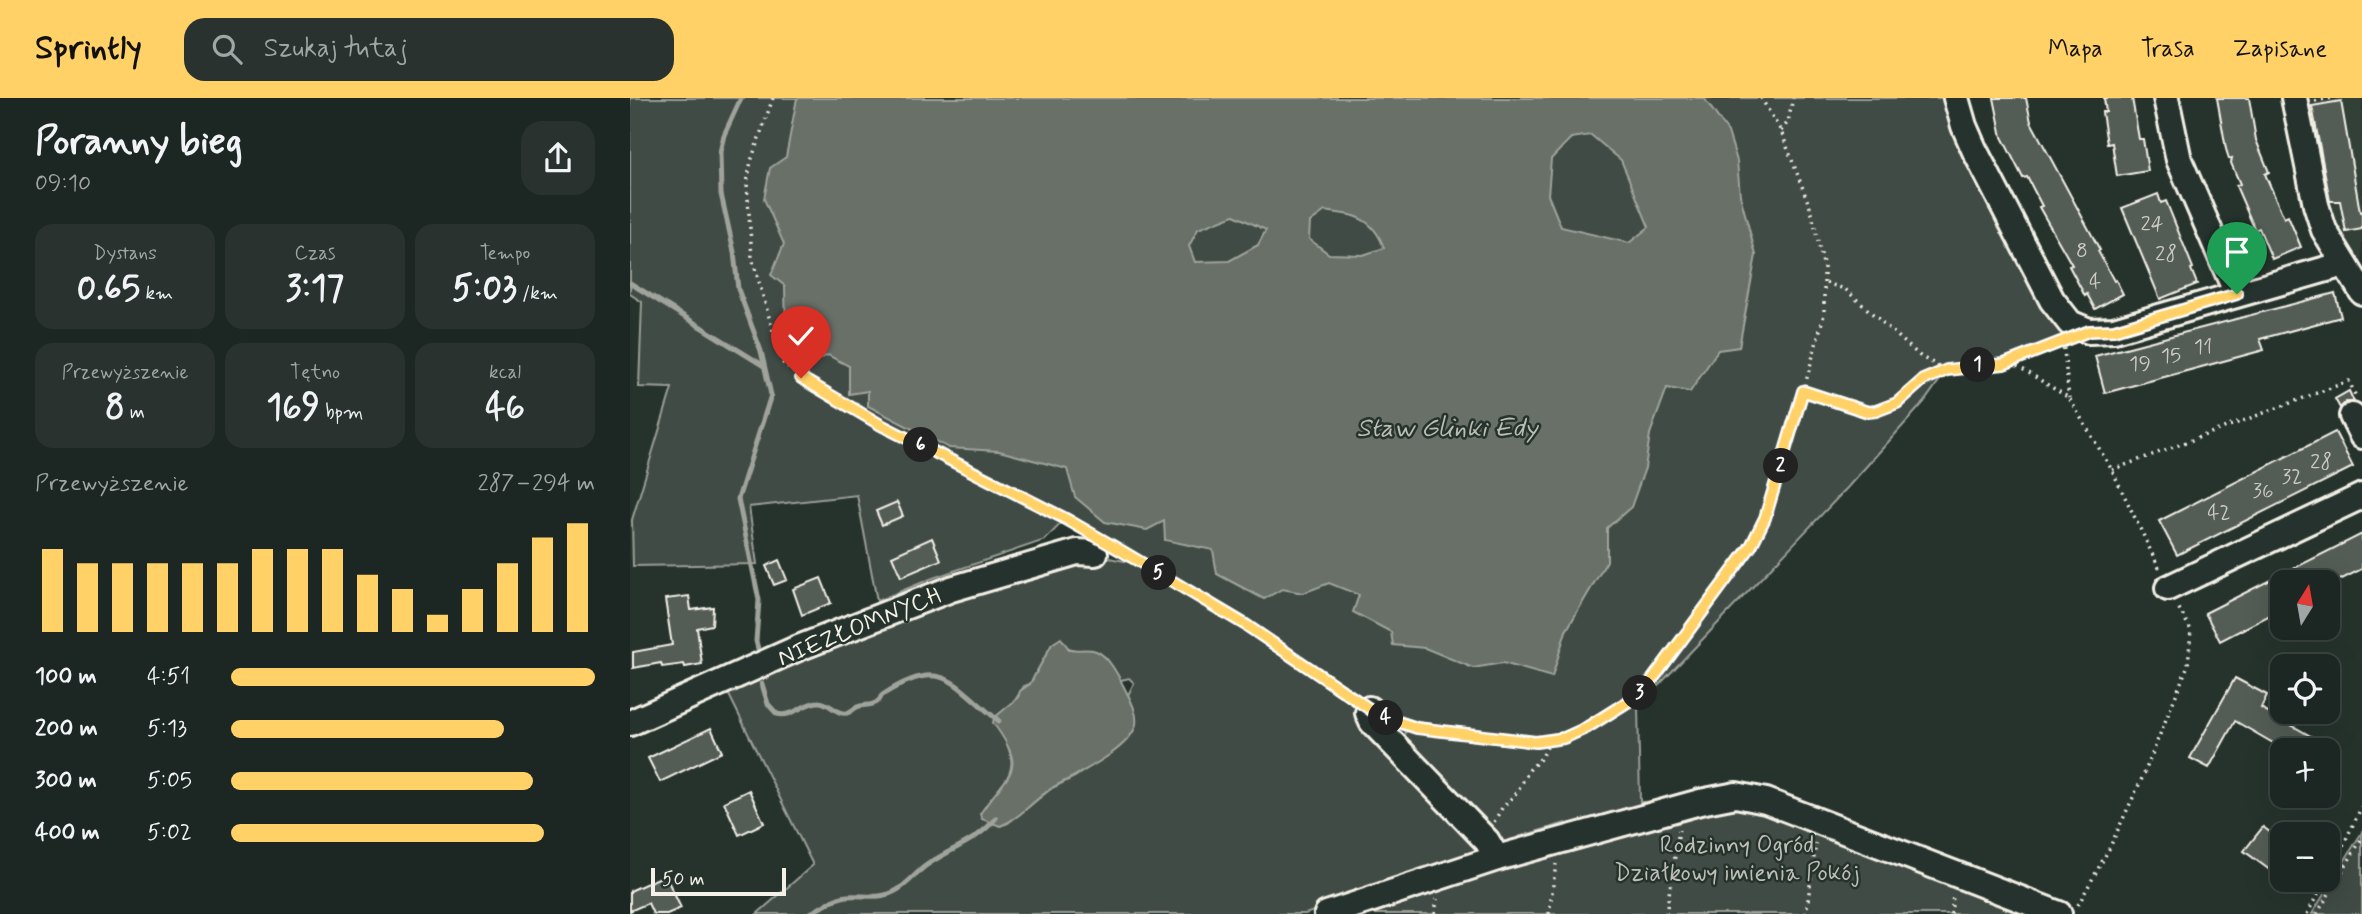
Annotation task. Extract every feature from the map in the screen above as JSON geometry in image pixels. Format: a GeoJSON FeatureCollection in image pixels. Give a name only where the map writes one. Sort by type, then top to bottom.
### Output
{"type":"FeatureCollection","features":[{"type":"Feature","properties":{"kind":"street"},"geometry":{"type":"LineString","coordinates":[[1956,98],[1964,126],[1975,149],[2052,300],[2070,323],[2089,331],[2114,330],[2343,264]]}},
{"type":"Feature","properties":{"kind":"street"},"geometry":{"type":"LineString","coordinates":[[2166,98],[2179,160],[2237,294]]}},
{"type":"Feature","properties":{"kind":"street"},"geometry":{"type":"LineString","coordinates":[[2294,98],[2316,205],[2325,230],[2362,292]]}},
{"type":"Feature","properties":{"kind":"street"},"geometry":{"type":"LineString","coordinates":[[2168,588],[2362,496]]}},
{"type":"Feature","properties":{"kind":"street","name":"NIEZŁOMNYCH"},"geometry":{"type":"LineString","coordinates":[[630,723],[787,653],[941,593],[1099,544]]}},
{"type":"Feature","properties":{"kind":"street"},"geometry":{"type":"LineString","coordinates":[[1369,709],[1372,723],[1492,850]]}},
{"type":"Feature","properties":{"kind":"street"},"geometry":{"type":"LineString","coordinates":[[1327,914],[1492,850],[1727,796],[1744,796],[1766,801],[2059,914]]}},
{"type":"Feature","properties":{"kind":"path"},"geometry":{"type":"LineString","coordinates":[[772,98],[751,161],[747,183],[752,258],[782,362],[840,403],[1246,625],[1369,709]]}},
{"type":"Feature","properties":{"kind":"path"},"geometry":{"type":"LineString","coordinates":[[1404,725],[1550,741],[1586,728],[1637,696],[1751,546],[1765,518],[1803,391],[1824,315],[1825,283],[1811,210],[1781,131],[1761,98]]}},
{"type":"Feature","properties":{"kind":"path"},"geometry":{"type":"LineString","coordinates":[[1781,131],[1788,122],[1793,98]]}},
{"type":"Feature","properties":{"kind":"path"},"geometry":{"type":"LineString","coordinates":[[1825,283],[1845,289],[1920,357],[1947,370]]}},
{"type":"Feature","properties":{"kind":"path"},"geometry":{"type":"LineString","coordinates":[[1803,391],[1868,412],[1876,411],[1897,403],[1923,380],[1947,370],[2011,362],[2063,341],[2069,398],[2112,470],[2191,630],[2188,665],[2144,774],[2109,849],[2079,902],[2076,914]]}},
{"type":"Feature","properties":{"kind":"path"},"geometry":{"type":"LineString","coordinates":[[2011,362],[2069,398]]}},
{"type":"Feature","properties":{"kind":"path"},"geometry":{"type":"LineString","coordinates":[[2112,470],[2349,381],[2359,402],[2357,426]]}},
{"type":"Feature","properties":{"kind":"path"},"geometry":{"type":"LineString","coordinates":[[1492,850],[1502,808],[1517,792],[1550,741]]}},
{"type":"Feature","properties":{"kind":"path"},"geometry":{"type":"LineString","coordinates":[[2340,853],[2362,806]]}},
{"type":"Feature","properties":{"kind":"path"},"geometry":{"type":"LineString","coordinates":[[1666,914],[1681,820]]}},
{"type":"Feature","properties":{"kind":"path"},"geometry":{"type":"LineString","coordinates":[[1806,914],[1817,834]]}},
{"type":"Feature","properties":{"kind":"path"},"geometry":{"type":"LineString","coordinates":[[2316,914],[2362,838]]}},
{"type":"Feature","properties":{"kind":"path"},"geometry":{"type":"LineString","coordinates":[[1549,914],[1558,852]]}},
{"type":"Feature","properties":{"kind":"path"},"geometry":{"type":"LineString","coordinates":[[1951,914],[1954,888]]}},
{"type":"Feature","properties":{"kind":"path"},"geometry":{"type":"LineString","coordinates":[[2307,914],[2319,892]]}},
{"type":"Feature","properties":{"kind":"shaded area"},"geometry":{"type":"Polygon","coordinates":[[[2305,98],[2362,98],[2362,278],[2332,224],[2305,98]]]}},
{"type":"Feature","properties":{"kind":"green space"},"geometry":{"type":"Polygon","coordinates":[[[630,98],[1952,98],[2053,315],[2075,339],[2004,364],[1947,370],[1924,402],[1846,489],[1638,707],[1640,802],[1683,800],[1570,832],[1566,823],[1518,837],[1519,842],[1500,843],[1404,738],[1407,729],[1537,746],[1551,744],[1577,735],[1638,700],[1637,691],[1575,729],[1548,737],[1520,737],[1407,722],[1377,709],[1286,646],[1068,516],[1045,540],[933,578],[877,601],[857,495],[749,507],[757,564],[633,566],[632,520],[672,388],[639,387],[642,302],[630,294],[630,98]]]}},
{"type":"Feature","properties":{"kind":"green space"},"geometry":{"type":"Polygon","coordinates":[[[1109,558],[1135,563],[1222,615],[1365,712],[1477,846],[1475,856],[1305,914],[757,914],[813,865],[728,693],[754,680],[769,678],[770,674],[814,654],[942,605],[1025,577],[1109,558]],[[1052,644],[1030,684],[1024,686],[1012,705],[994,718],[1007,744],[1011,763],[1005,782],[986,805],[993,822],[1000,826],[1008,823],[1052,788],[1075,777],[1120,746],[1134,709],[1128,695],[1134,683],[1129,678],[1121,680],[1111,666],[1087,650],[1077,651],[1052,644]]]}},
{"type":"Feature","properties":{"kind":"green space","name":"Rodzinny Ogród Działkowy imienia Pokój"},"geometry":{"type":"Polygon","coordinates":[[[1737,801],[2039,914],[1350,914],[1502,864],[1737,801]]]}},
{"type":"Feature","properties":{"kind":"green space"},"geometry":{"type":"Polygon","coordinates":[[[2362,832],[2362,914],[2312,914],[2325,892],[2340,892],[2340,868],[2362,832]]]}},
{"type":"Feature","properties":{"kind":"water","name":"Staw Glinki Edy"},"geometry":{"type":"Polygon","coordinates":[[[797,98],[1704,98],[1728,132],[1737,161],[1740,195],[1756,255],[1739,347],[1718,350],[1690,392],[1667,388],[1650,434],[1645,468],[1631,507],[1607,528],[1607,561],[1566,631],[1552,677],[1503,663],[1473,668],[1425,648],[1393,645],[1391,632],[1353,612],[1359,595],[1329,583],[1303,593],[1282,589],[1264,599],[1217,574],[1213,550],[1165,540],[1164,521],[1147,530],[1105,522],[1075,497],[1067,469],[999,451],[949,448],[868,406],[868,391],[849,394],[849,366],[828,355],[808,364],[797,356],[799,343],[786,336],[785,286],[771,275],[784,244],[764,199],[770,168],[786,157],[797,98]],[[1591,135],[1571,138],[1551,159],[1548,195],[1561,227],[1629,243],[1649,227],[1621,160],[1591,135]],[[1325,211],[1310,222],[1309,239],[1329,254],[1363,255],[1384,248],[1374,230],[1362,219],[1354,216],[1325,211]],[[1234,215],[1198,229],[1189,246],[1195,262],[1229,261],[1258,245],[1266,230],[1234,215]]]}},
{"type":"Feature","properties":{"kind":"water"},"geometry":{"type":"Polygon","coordinates":[[[1061,638],[1069,649],[1096,651],[1109,662],[1131,702],[1136,724],[1132,734],[1113,753],[1052,788],[1000,826],[982,819],[980,814],[1006,780],[1012,763],[1011,753],[993,723],[994,718],[1030,684],[1052,644],[1061,638]]]}},
{"type":"Feature","properties":{"kind":"building"},"geometry":{"type":"Polygon","coordinates":[[[1994,98],[2026,98],[2031,122],[2123,294],[2095,309],[2087,294],[2085,296],[2069,266],[2072,265],[2039,207],[2042,206],[2027,177],[2023,178],[2002,137],[1994,98]]]}},
{"type":"Feature","properties":{"kind":"building"},"geometry":{"type":"Polygon","coordinates":[[[2104,98],[2132,98],[2148,171],[2117,176],[2112,143],[2107,144],[2102,112],[2106,112],[2104,98]]]}},
{"type":"Feature","properties":{"kind":"building"},"geometry":{"type":"Polygon","coordinates":[[[2217,98],[2249,98],[2256,140],[2269,172],[2265,174],[2284,218],[2288,216],[2301,247],[2272,259],[2259,228],[2255,230],[2236,186],[2240,184],[2231,163],[2232,158],[2229,159],[2226,149],[2217,98]]]}},
{"type":"Feature","properties":{"kind":"building"},"geometry":{"type":"Polygon","coordinates":[[[2341,101],[2362,212],[2362,229],[2346,232],[2340,201],[2330,201],[2312,106],[2341,101]]]}},
{"type":"Feature","properties":{"kind":"building"},"geometry":{"type":"Polygon","coordinates":[[[2158,194],[2161,203],[2166,201],[2197,284],[2160,299],[2122,208],[2158,194]]]}},
{"type":"Feature","properties":{"kind":"building"},"geometry":{"type":"Polygon","coordinates":[[[2335,293],[2341,317],[2260,339],[2264,350],[2105,393],[2095,356],[2335,293]]]}},
{"type":"Feature","properties":{"kind":"building"},"geometry":{"type":"Polygon","coordinates":[[[2349,391],[2354,402],[2346,402],[2340,408],[2335,399],[2349,391]]]}},
{"type":"Feature","properties":{"kind":"building"},"geometry":{"type":"Polygon","coordinates":[[[2335,432],[2353,467],[2177,555],[2159,521],[2335,432]]]}},
{"type":"Feature","properties":{"kind":"building"},"geometry":{"type":"Polygon","coordinates":[[[897,502],[903,516],[882,525],[876,511],[897,502]]]}},
{"type":"Feature","properties":{"kind":"building"},"geometry":{"type":"Polygon","coordinates":[[[2362,534],[2362,569],[2340,580],[2340,570],[2290,570],[2362,534]]]}},
{"type":"Feature","properties":{"kind":"building"},"geometry":{"type":"Polygon","coordinates":[[[932,538],[941,560],[901,577],[892,556],[932,538]]]}},
{"type":"Feature","properties":{"kind":"building"},"geometry":{"type":"Polygon","coordinates":[[[779,560],[787,580],[774,585],[766,566],[779,560]]]}},
{"type":"Feature","properties":{"kind":"building"},"geometry":{"type":"Polygon","coordinates":[[[821,578],[831,603],[802,615],[793,589],[821,578]]]}},
{"type":"Feature","properties":{"kind":"building"},"geometry":{"type":"Polygon","coordinates":[[[2270,580],[2270,615],[2220,641],[2205,613],[2270,580]]]}},
{"type":"Feature","properties":{"kind":"building"},"geometry":{"type":"Polygon","coordinates":[[[689,596],[691,610],[713,607],[712,625],[697,628],[702,664],[662,667],[661,663],[633,668],[633,652],[672,645],[665,599],[689,596]]]}},
{"type":"Feature","properties":{"kind":"building"},"geometry":{"type":"Polygon","coordinates":[[[2235,678],[2267,695],[2261,708],[2270,713],[2270,724],[2289,724],[2314,738],[2270,738],[2270,741],[2235,721],[2209,768],[2190,758],[2235,678]]]}},
{"type":"Feature","properties":{"kind":"building"},"geometry":{"type":"Polygon","coordinates":[[[711,728],[722,752],[660,782],[648,758],[711,728]]]}},
{"type":"Feature","properties":{"kind":"building"},"geometry":{"type":"Polygon","coordinates":[[[749,790],[764,823],[739,835],[724,802],[749,790]]]}},
{"type":"Feature","properties":{"kind":"building"},"geometry":{"type":"Polygon","coordinates":[[[2263,827],[2270,832],[2270,870],[2244,851],[2263,827]]]}},
{"type":"Feature","properties":{"kind":"building"},"geometry":{"type":"Polygon","coordinates":[[[665,875],[681,908],[667,914],[653,914],[648,903],[630,911],[630,891],[665,875]]]}},
{"type":"Feature","properties":{"kind":"waterway"},"geometry":{"type":"LineString","coordinates":[[741,98],[724,135],[720,152],[721,194],[734,252],[738,289],[761,351],[771,395],[738,499],[759,600],[756,641],[758,649]]}},
{"type":"Feature","properties":{"kind":"waterway"},"geometry":{"type":"LineString","coordinates":[[630,283],[764,366]]}},
{"type":"Feature","properties":{"kind":"waterway"},"geometry":{"type":"LineString","coordinates":[[762,684],[768,704],[777,714],[788,714],[818,702],[847,713],[857,707],[874,704],[884,694],[904,682],[935,676],[958,686],[999,721]]}},
{"type":"Feature","properties":{"kind":"waterway"},"geometry":{"type":"LineString","coordinates":[[808,914],[842,897],[880,896],[897,890],[924,867],[980,834],[996,818]]}},
{"type":"Feature","properties":{"kind":"route"},"geometry":{"type":"LineString","coordinates":[[801,378],[840,403],[1066,519],[1125,553],[1246,625],[1380,716],[1417,728],[1536,742],[1564,738],[1586,728],[1637,696],[1652,680],[1751,546],[1765,518],[1803,391],[1830,397],[1868,412],[1876,411],[1897,403],[1923,380],[1947,370],[2004,364],[2089,331],[2114,330],[2237,294]]}}]}
